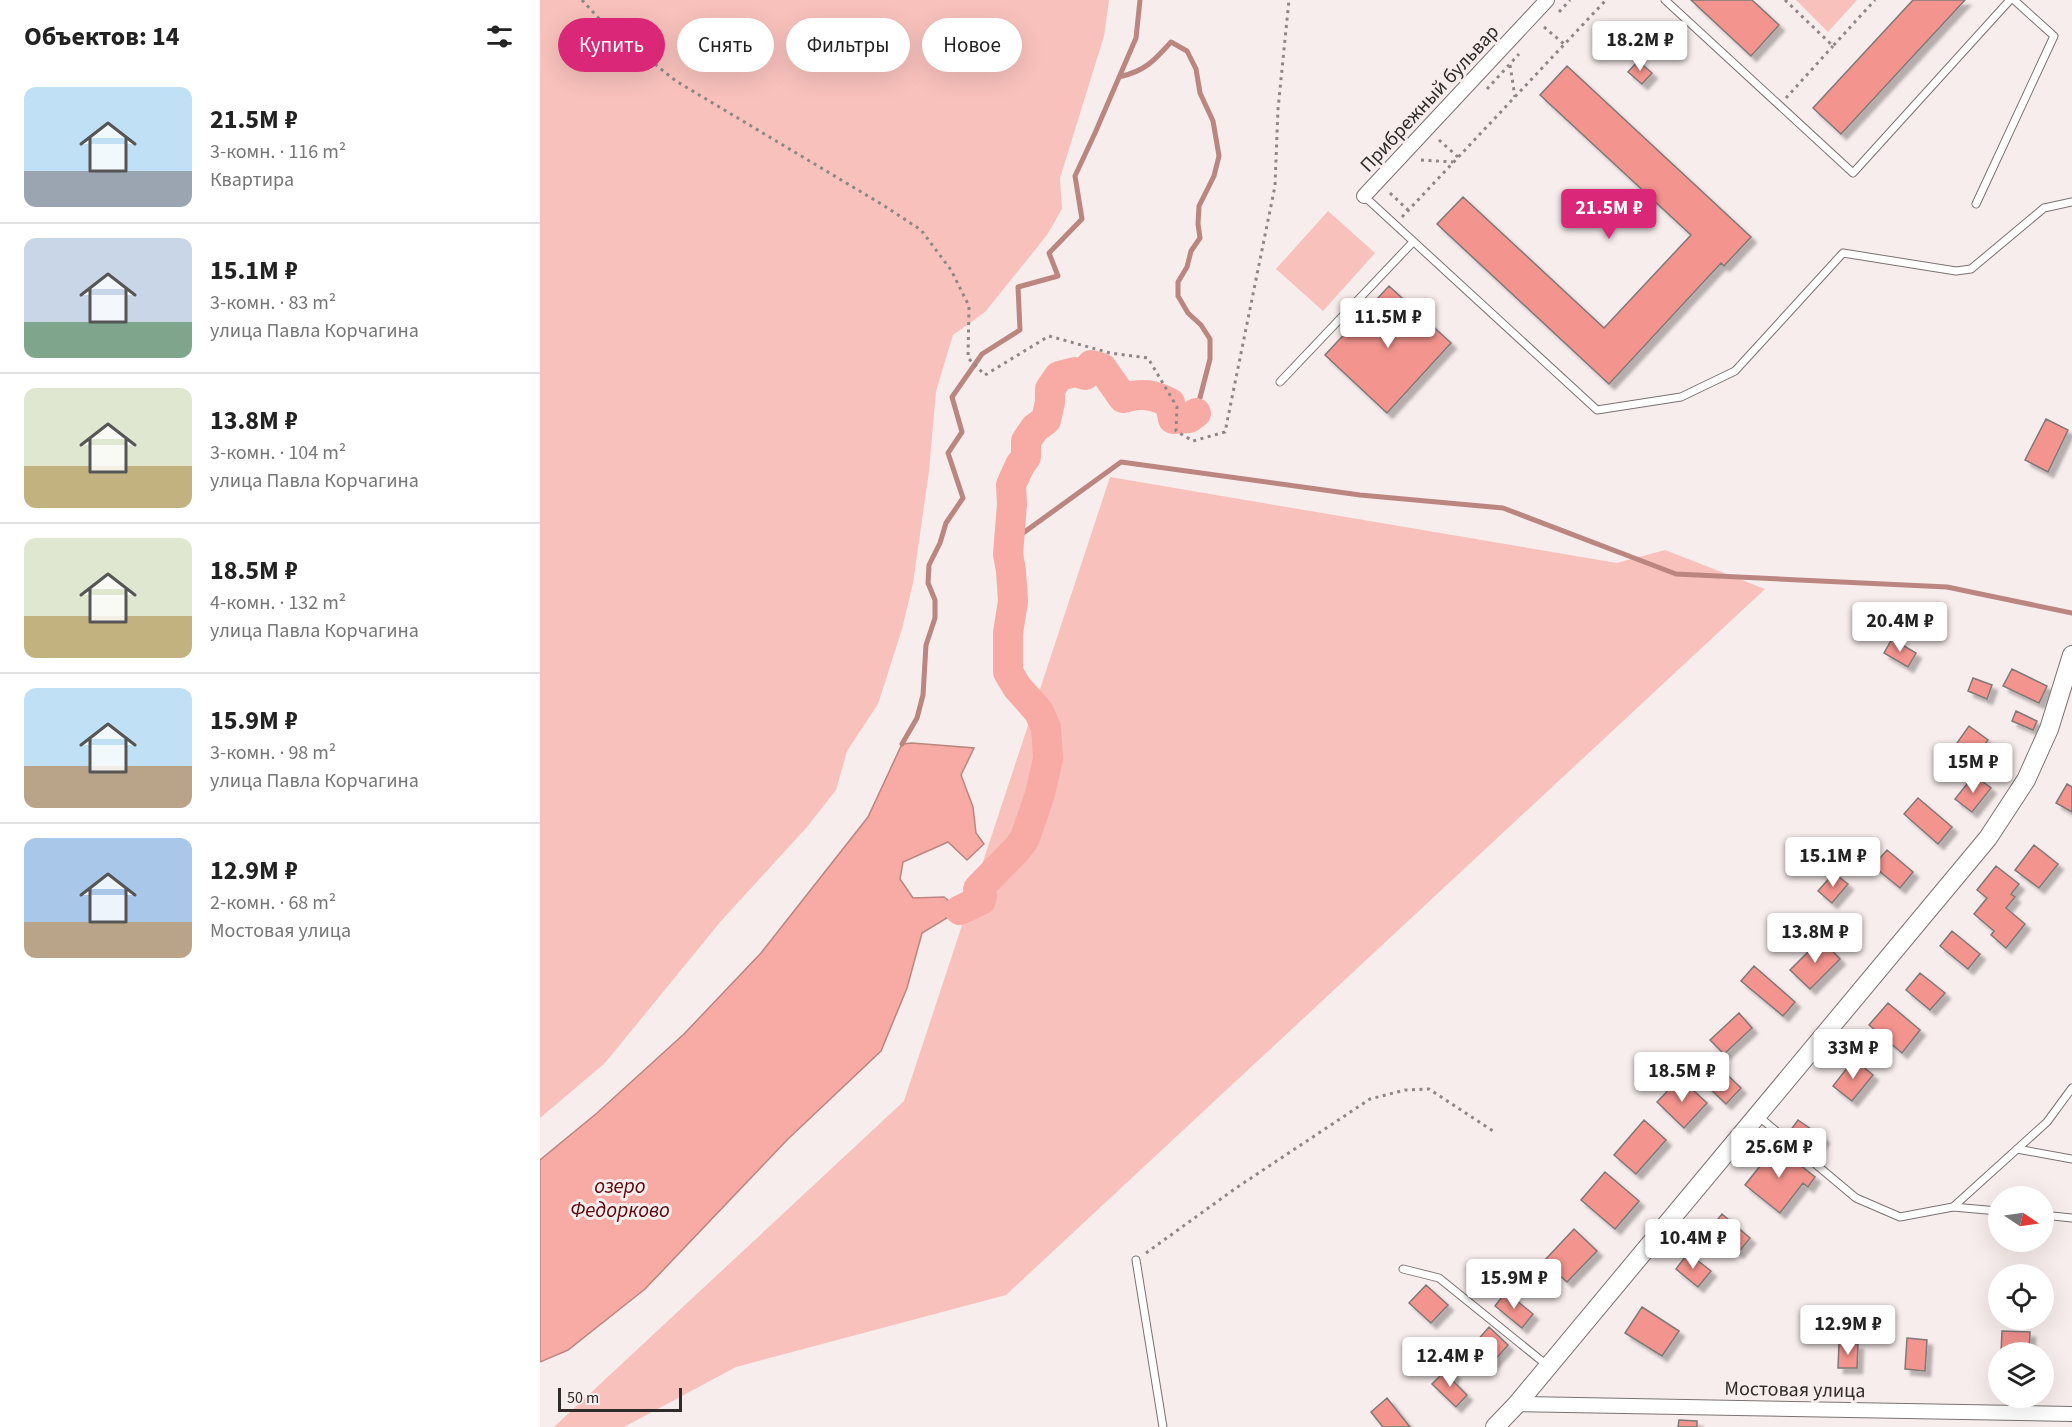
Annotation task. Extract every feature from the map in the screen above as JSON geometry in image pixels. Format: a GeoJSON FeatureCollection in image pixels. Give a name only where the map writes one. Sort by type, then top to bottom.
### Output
{"type":"FeatureCollection","features":[{"type":"Feature","properties":{"kind":"main road"},"geometry":{"type":"LineString","coordinates":[[1495,1427],[1517,1404],[1988,838],[2026,780],[2049,729],[2070,662]]}},
{"type":"Feature","properties":{"kind":"street","name":"Прибрежный бульвар"},"geometry":{"type":"LineString","coordinates":[[1364,196],[1547,0]]}},
{"type":"Feature","properties":{"kind":"street","name":"Мостовая улица"},"geometry":{"type":"LineString","coordinates":[[1517,1404],[2072,1414]]}},
{"type":"Feature","properties":{"kind":"lane"},"geometry":{"type":"LineString","coordinates":[[1665,0],[1853,173],[2012,0],[2054,36],[1976,204]]}},
{"type":"Feature","properties":{"kind":"lane"},"geometry":{"type":"LineString","coordinates":[[1364,196],[1597,410],[1681,398],[1735,371],[1843,253],[1956,270],[1971,268],[2044,208],[2072,202]]}},
{"type":"Feature","properties":{"kind":"lane"},"geometry":{"type":"LineString","coordinates":[[1280,382],[1413,242]]}},
{"type":"Feature","properties":{"kind":"lane"},"geometry":{"type":"LineString","coordinates":[[1953,1207],[2047,1122],[2072,1088]]}},
{"type":"Feature","properties":{"kind":"lane"},"geometry":{"type":"LineString","coordinates":[[2063,1100],[2072,1101]]}},
{"type":"Feature","properties":{"kind":"lane"},"geometry":{"type":"LineString","coordinates":[[1758,1116],[1856,1198],[1900,1217],[1953,1207],[1988,1210]]}},
{"type":"Feature","properties":{"kind":"lane"},"geometry":{"type":"LineString","coordinates":[[2017,1149],[2072,1159]]}},
{"type":"Feature","properties":{"kind":"lane"},"geometry":{"type":"LineString","coordinates":[[2054,1216],[2072,1218]]}},
{"type":"Feature","properties":{"kind":"lane"},"geometry":{"type":"LineString","coordinates":[[1136,1260],[1163,1427]]}},
{"type":"Feature","properties":{"kind":"lane"},"geometry":{"type":"LineString","coordinates":[[1403,1269],[1439,1278],[1548,1366]]}},
{"type":"Feature","properties":{"kind":"path"},"geometry":{"type":"LineString","coordinates":[[582,0],[603,23],[676,81],[921,230],[951,270],[969,306],[968,358],[985,375],[1049,336],[1110,353],[1148,358],[1177,407],[1176,431],[1193,441],[1225,432],[1275,186],[1278,109],[1289,0]]}},
{"type":"Feature","properties":{"kind":"path"},"geometry":{"type":"LineString","coordinates":[[1394,225],[1606,0]]}},
{"type":"Feature","properties":{"kind":"path"},"geometry":{"type":"LineString","coordinates":[[1785,0],[1833,46]]}},
{"type":"Feature","properties":{"kind":"path"},"geometry":{"type":"LineString","coordinates":[[1779,105],[1875,0]]}},
{"type":"Feature","properties":{"kind":"path"},"geometry":{"type":"LineString","coordinates":[[1544,27],[1564,44]]}},
{"type":"Feature","properties":{"kind":"path"},"geometry":{"type":"LineString","coordinates":[[1510,64],[1515,97]]}},
{"type":"Feature","properties":{"kind":"path"},"geometry":{"type":"LineString","coordinates":[[1439,140],[1458,157]]}},
{"type":"Feature","properties":{"kind":"path"},"geometry":{"type":"LineString","coordinates":[[1421,160],[1454,162]]}},
{"type":"Feature","properties":{"kind":"path"},"geometry":{"type":"LineString","coordinates":[[1390,193],[1408,210]]}},
{"type":"Feature","properties":{"kind":"path"},"geometry":{"type":"LineString","coordinates":[[1136,1260],[1236,1188],[1370,1100],[1405,1090],[1428,1089],[1493,1131]]}},
{"type":"Feature","properties":{"kind":"shaded area"},"geometry":{"type":"Polygon","coordinates":[[[540,0],[1109,0],[1104,36],[1060,178],[1062,209],[1047,235],[985,312],[953,335],[936,391],[929,471],[913,583],[902,629],[878,704],[847,751],[836,790],[807,827],[721,921],[605,1063],[540,1118],[540,0]]]}},
{"type":"Feature","properties":{"kind":"shaded area"},"geometry":{"type":"Polygon","coordinates":[[[1796,0],[1857,0],[1828,32],[1796,0]]]}},
{"type":"Feature","properties":{"kind":"shaded area"},"geometry":{"type":"Polygon","coordinates":[[[1328,211],[1375,253],[1323,311],[1276,269],[1328,211]]]}},
{"type":"Feature","properties":{"kind":"shaded area"},"geometry":{"type":"Polygon","coordinates":[[[1110,477],[1617,563],[1665,550],[1765,589],[1006,1295],[736,1367],[624,1427],[554,1427],[904,1101],[1110,477]]]}},
{"type":"Feature","properties":{"kind":"water","name":"озеро Федорково"},"geometry":{"type":"Polygon","coordinates":[[[902,744],[974,748],[961,775],[973,807],[976,833],[984,844],[967,860],[948,842],[903,862],[900,879],[913,898],[944,897],[960,910],[922,933],[907,988],[881,1051],[788,1139],[645,1289],[568,1350],[540,1362],[540,1160],[597,1113],[684,1034],[761,953],[868,817],[902,744]]]}},
{"type":"Feature","properties":{"kind":"building"},"geometry":{"type":"Polygon","coordinates":[[[1691,0],[1752,0],[1779,25],[1751,56],[1691,0]]]}},
{"type":"Feature","properties":{"kind":"building"},"geometry":{"type":"Polygon","coordinates":[[[1913,0],[1965,0],[1841,134],[1813,108],[1913,0]]]}},
{"type":"Feature","properties":{"kind":"building"},"geometry":{"type":"Polygon","coordinates":[[[1638,61],[1652,73],[1642,84],[1628,72],[1638,61]]]}},
{"type":"Feature","properties":{"kind":"building"},"geometry":{"type":"Polygon","coordinates":[[[1567,66],[1751,237],[1724,266],[1721,263],[1609,384],[1437,224],[1463,197],[1604,328],[1691,235],[1540,95],[1567,66]]]}},
{"type":"Feature","properties":{"kind":"building"},"geometry":{"type":"Polygon","coordinates":[[[1389,286],[1451,343],[1387,413],[1325,355],[1389,286]]]}},
{"type":"Feature","properties":{"kind":"building"},"geometry":{"type":"Polygon","coordinates":[[[2046,419],[2068,430],[2048,472],[2025,460],[2046,419]]]}},
{"type":"Feature","properties":{"kind":"building"},"geometry":{"type":"Polygon","coordinates":[[[1892,639],[1916,653],[1908,667],[1884,653],[1892,639]]]}},
{"type":"Feature","properties":{"kind":"building"},"geometry":{"type":"Polygon","coordinates":[[[2012,669],[2047,686],[2039,703],[2003,686],[2012,669]]]}},
{"type":"Feature","properties":{"kind":"building"},"geometry":{"type":"Polygon","coordinates":[[[1973,678],[1992,685],[1987,699],[1968,691],[1973,678]]]}},
{"type":"Feature","properties":{"kind":"building"},"geometry":{"type":"Polygon","coordinates":[[[2016,711],[2037,721],[2033,730],[2012,721],[2016,711]]]}},
{"type":"Feature","properties":{"kind":"building"},"geometry":{"type":"Polygon","coordinates":[[[1969,726],[1988,740],[1966,771],[1947,757],[1969,726]]]}},
{"type":"Feature","properties":{"kind":"building"},"geometry":{"type":"Polygon","coordinates":[[[1974,775],[1991,788],[1972,812],[1955,799],[1974,775]]]}},
{"type":"Feature","properties":{"kind":"building"},"geometry":{"type":"Polygon","coordinates":[[[2067,784],[2072,787],[2072,812],[2056,803],[2067,784]]]}},
{"type":"Feature","properties":{"kind":"building"},"geometry":{"type":"Polygon","coordinates":[[[1918,798],[1952,827],[1938,844],[1904,814],[1918,798]]]}},
{"type":"Feature","properties":{"kind":"building"},"geometry":{"type":"Polygon","coordinates":[[[2034,845],[2058,864],[2039,888],[2015,870],[2034,845]]]}},
{"type":"Feature","properties":{"kind":"building"},"geometry":{"type":"Polygon","coordinates":[[[1887,850],[1913,872],[1900,888],[1873,866],[1887,850]]]}},
{"type":"Feature","properties":{"kind":"building"},"geometry":{"type":"Polygon","coordinates":[[[1996,866],[2019,884],[2011,894],[2015,897],[2006,908],[2025,924],[2006,948],[1991,935],[1994,931],[1974,914],[1987,898],[1977,890],[1996,866]]]}},
{"type":"Feature","properties":{"kind":"building"},"geometry":{"type":"Polygon","coordinates":[[[1834,873],[1848,884],[1832,903],[1818,891],[1834,873]]]}},
{"type":"Feature","properties":{"kind":"building"},"geometry":{"type":"Polygon","coordinates":[[[1952,931],[1980,954],[1968,969],[1940,946],[1952,931]]]}},
{"type":"Feature","properties":{"kind":"building"},"geometry":{"type":"Polygon","coordinates":[[[1821,939],[1840,959],[1810,989],[1790,970],[1821,939]]]}},
{"type":"Feature","properties":{"kind":"building"},"geometry":{"type":"Polygon","coordinates":[[[1754,966],[1795,1002],[1783,1016],[1741,981],[1754,966]]]}},
{"type":"Feature","properties":{"kind":"building"},"geometry":{"type":"Polygon","coordinates":[[[1920,973],[1945,993],[1930,1010],[1906,990],[1920,973]]]}},
{"type":"Feature","properties":{"kind":"building"},"geometry":{"type":"Polygon","coordinates":[[[1888,1003],[1920,1030],[1902,1053],[1869,1025],[1888,1003]]]}},
{"type":"Feature","properties":{"kind":"building"},"geometry":{"type":"Polygon","coordinates":[[[1739,1013],[1752,1028],[1724,1054],[1710,1040],[1739,1013]]]}},
{"type":"Feature","properties":{"kind":"building"},"geometry":{"type":"Polygon","coordinates":[[[1854,1059],[1873,1075],[1852,1101],[1833,1086],[1854,1059]]]}},
{"type":"Feature","properties":{"kind":"building"},"geometry":{"type":"Polygon","coordinates":[[[1719,1067],[1741,1088],[1726,1104],[1703,1082],[1719,1067]]]}},
{"type":"Feature","properties":{"kind":"building"},"geometry":{"type":"Polygon","coordinates":[[[1680,1078],[1707,1103],[1684,1128],[1657,1102],[1680,1078]]]}},
{"type":"Feature","properties":{"kind":"building"},"geometry":{"type":"Polygon","coordinates":[[[1644,1120],[1666,1140],[1636,1174],[1614,1155],[1644,1120]]]}},
{"type":"Feature","properties":{"kind":"building"},"geometry":{"type":"Polygon","coordinates":[[[1798,1120],[1824,1138],[1813,1154],[1787,1135],[1798,1120]]]}},
{"type":"Feature","properties":{"kind":"building"},"geometry":{"type":"Polygon","coordinates":[[[1776,1146],[1815,1177],[1808,1187],[1803,1183],[1780,1213],[1745,1185],[1776,1146]]]}},
{"type":"Feature","properties":{"kind":"building"},"geometry":{"type":"Polygon","coordinates":[[[1605,1172],[1639,1201],[1615,1229],[1581,1200],[1605,1172]]]}},
{"type":"Feature","properties":{"kind":"building"},"geometry":{"type":"Polygon","coordinates":[[[1722,1214],[1750,1238],[1738,1253],[1709,1230],[1722,1214]]]}},
{"type":"Feature","properties":{"kind":"building"},"geometry":{"type":"Polygon","coordinates":[[[1574,1229],[1597,1251],[1567,1282],[1544,1261],[1574,1229]]]}},
{"type":"Feature","properties":{"kind":"building"},"geometry":{"type":"Polygon","coordinates":[[[1688,1253],[1711,1271],[1698,1287],[1676,1269],[1688,1253]]]}},
{"type":"Feature","properties":{"kind":"building"},"geometry":{"type":"Polygon","coordinates":[[[1426,1285],[1448,1305],[1431,1323],[1409,1303],[1426,1285]]]}},
{"type":"Feature","properties":{"kind":"building"},"geometry":{"type":"Polygon","coordinates":[[[1506,1292],[1533,1314],[1522,1328],[1495,1306],[1506,1292]]]}},
{"type":"Feature","properties":{"kind":"building"},"geometry":{"type":"Polygon","coordinates":[[[1642,1307],[1679,1331],[1662,1356],[1625,1333],[1642,1307]]]}},
{"type":"Feature","properties":{"kind":"building"},"geometry":{"type":"Polygon","coordinates":[[[1489,1327],[1508,1345],[1488,1368],[1469,1350],[1489,1327]]]}},
{"type":"Feature","properties":{"kind":"building"},"geometry":{"type":"Polygon","coordinates":[[[2002,1331],[2030,1332],[2030,1342],[2002,1342],[2002,1331]]]}},
{"type":"Feature","properties":{"kind":"building"},"geometry":{"type":"Polygon","coordinates":[[[1907,1338],[1927,1340],[1925,1371],[1905,1369],[1907,1338]]]}},
{"type":"Feature","properties":{"kind":"building"},"geometry":{"type":"Polygon","coordinates":[[[1839,1343],[1858,1344],[1857,1368],[1838,1368],[1839,1343]]]}},
{"type":"Feature","properties":{"kind":"building"},"geometry":{"type":"Polygon","coordinates":[[[1448,1368],[1455,1374],[1451,1379],[1467,1395],[1456,1407],[1432,1384],[1448,1368]]]}},
{"type":"Feature","properties":{"kind":"building"},"geometry":{"type":"Polygon","coordinates":[[[1387,1398],[1410,1427],[1383,1427],[1371,1412],[1387,1398]]]}},
{"type":"Feature","properties":{"kind":"building"},"geometry":{"type":"Polygon","coordinates":[[[1679,1420],[1697,1421],[1697,1427],[1678,1427],[1679,1420]]]}},
{"type":"Feature","properties":{"kind":"waterway"},"geometry":{"type":"LineString","coordinates":[[902,744],[917,718],[923,695],[926,645],[935,618],[935,600],[928,583],[929,565],[940,543],[946,523],[963,498],[948,453],[962,432],[952,397],[982,354],[1020,330],[1018,287],[1058,276],[1049,253],[1082,219],[1075,176],[1136,38],[1140,0]]}},
{"type":"Feature","properties":{"kind":"waterway"},"geometry":{"type":"LineString","coordinates":[[1119,77],[1136,72],[1148,64],[1171,42],[1187,51],[1196,69],[1200,93],[1213,121],[1219,156],[1214,176],[1199,206],[1200,238],[1191,251],[1187,267],[1178,282],[1178,296],[1188,313],[1201,325],[1210,339],[1210,359],[1196,413]]}},
{"type":"Feature","properties":{"kind":"waterway"},"geometry":{"type":"LineString","coordinates":[[960,910],[981,900],[982,896],[978,889],[1025,838],[1040,794],[1048,759],[1046,728],[1039,712],[1017,687],[1008,672],[1008,633],[1013,601],[1008,554],[1012,504],[1011,485],[1026,457],[1026,441],[1035,428],[1046,420],[1050,389],[1059,376],[1075,372],[1085,375],[1091,365],[1102,368],[1123,398],[1147,395],[1164,400],[1170,403],[1173,419],[1189,418],[1196,413]]}},
{"type":"Feature","properties":{"kind":"waterway"},"geometry":{"type":"LineString","coordinates":[[1008,544],[1121,462],[1360,495],[1503,508],[1676,574],[1947,587],[2072,613]]}}]}
